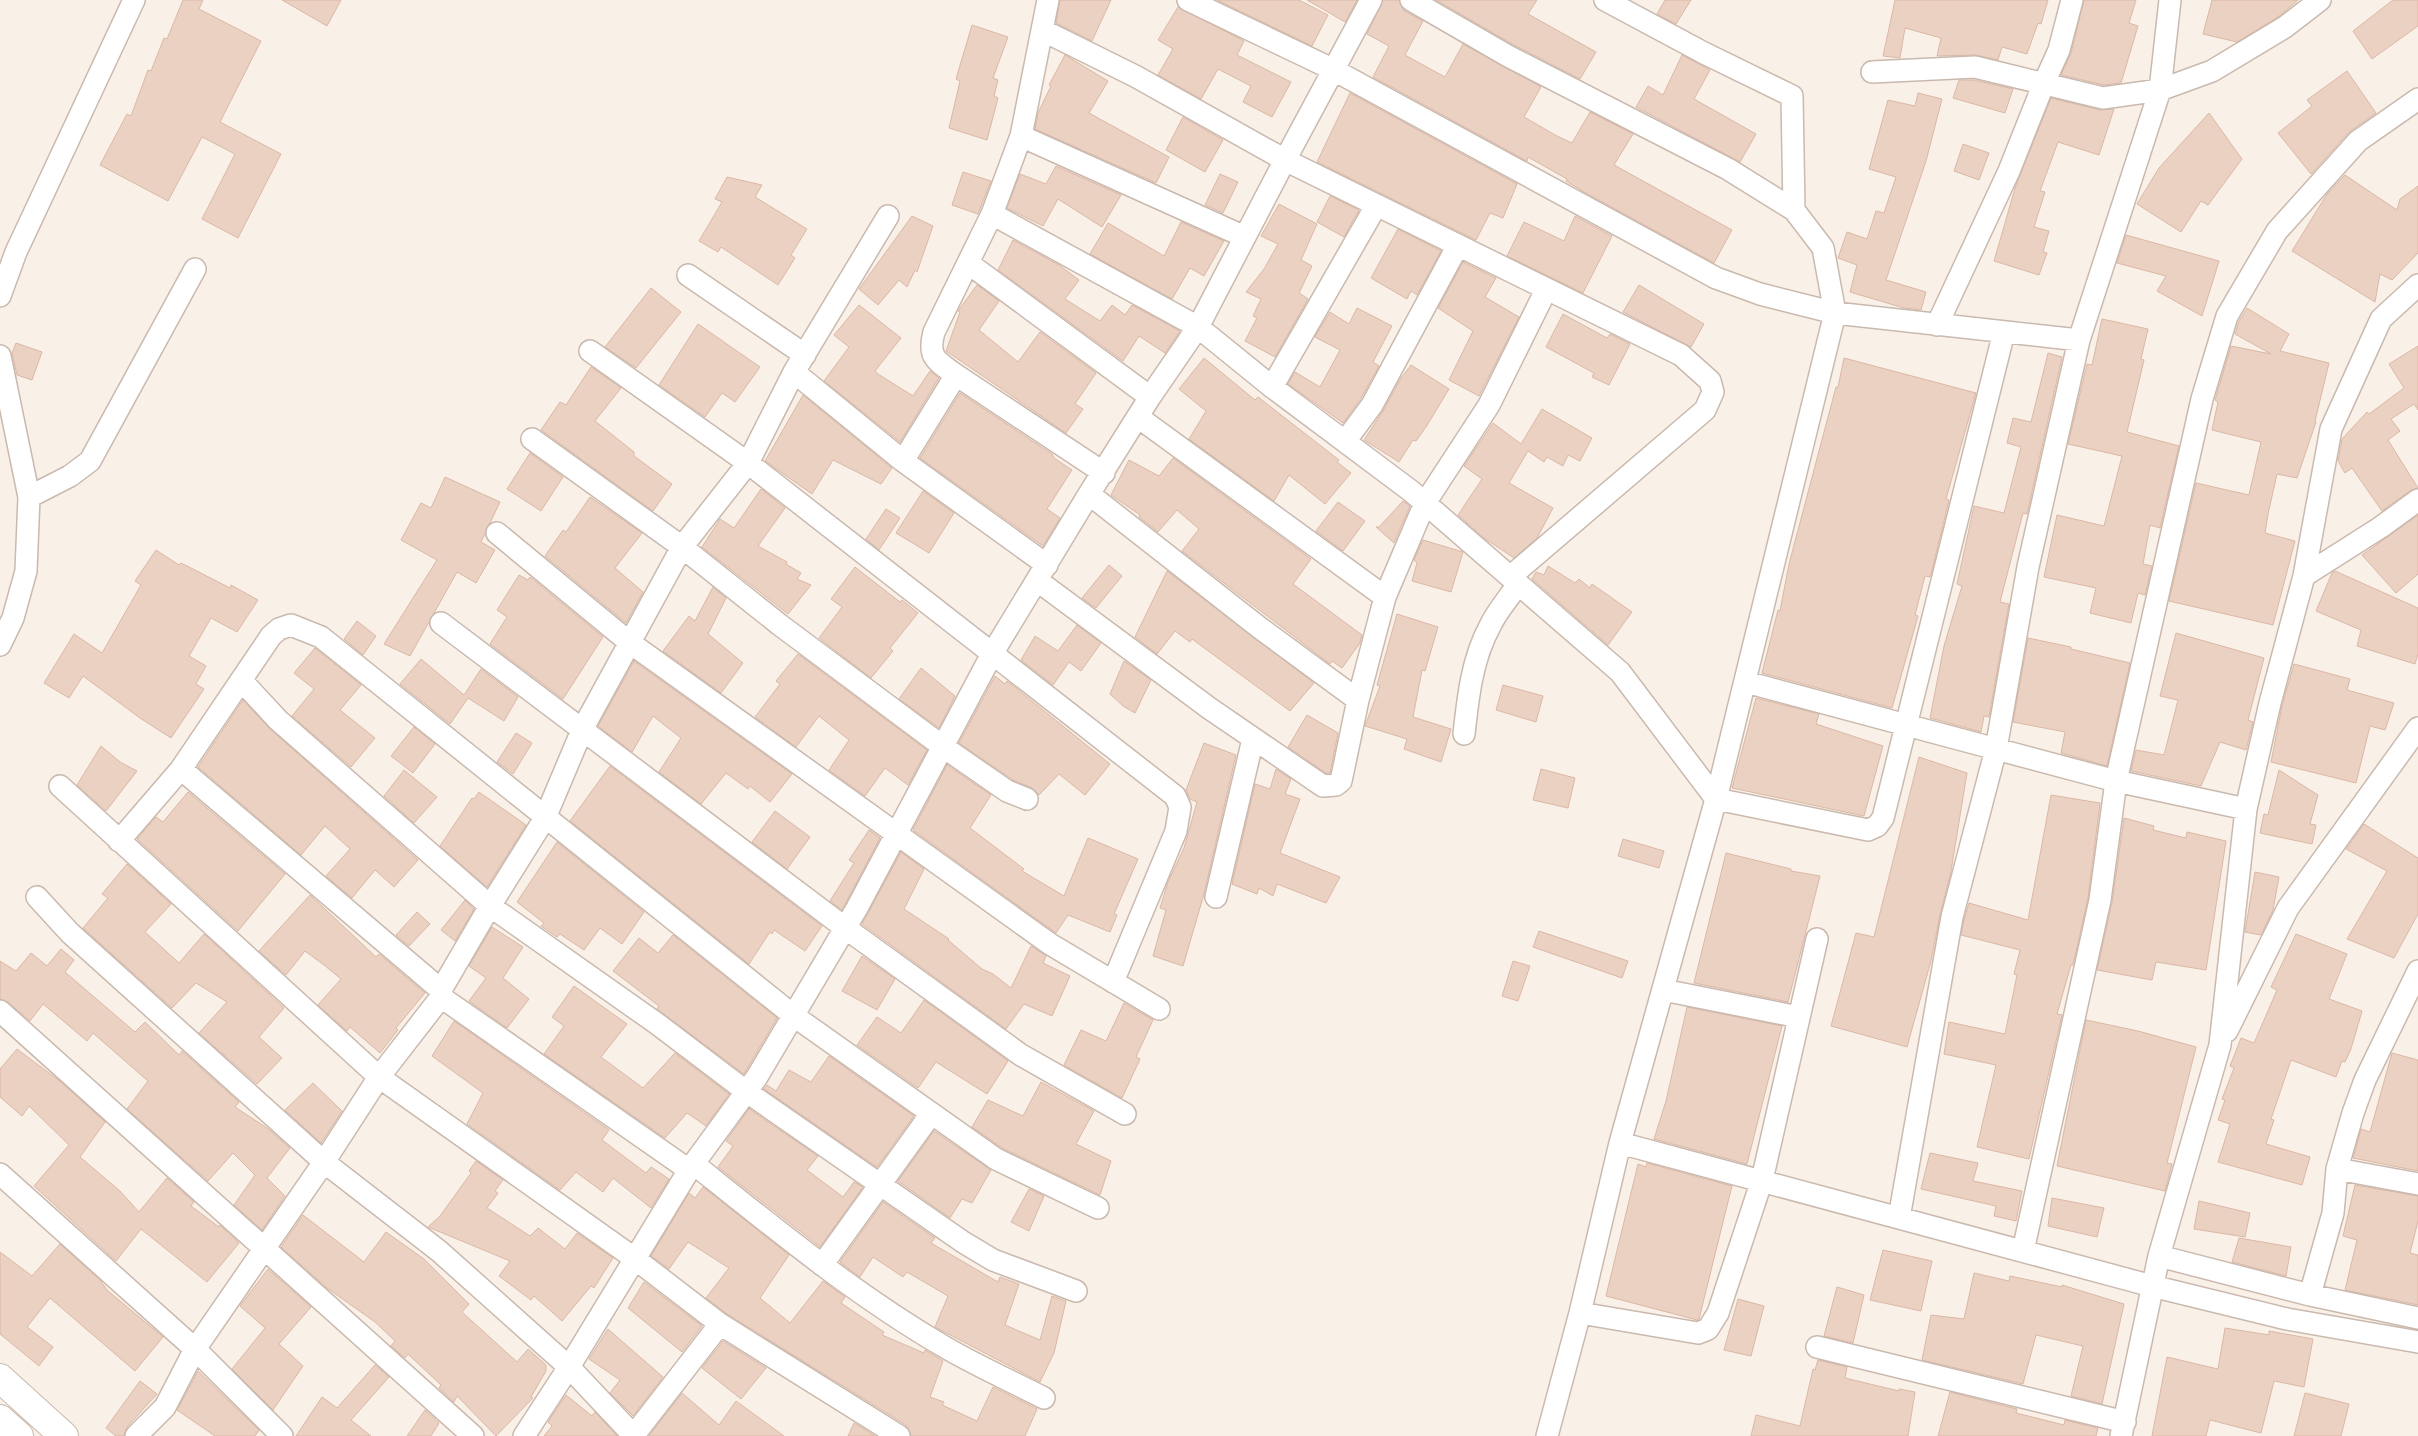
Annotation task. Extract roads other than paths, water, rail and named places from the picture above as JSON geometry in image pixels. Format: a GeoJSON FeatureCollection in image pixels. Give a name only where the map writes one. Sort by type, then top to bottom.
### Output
{"type":"FeatureCollection","features":[{"type":"Feature","properties":{"kind":"street"},"geometry":{"type":"LineString","coordinates":[[0,296],[16,252],[134,0]]}},
{"type":"Feature","properties":{"kind":"street"},"geometry":{"type":"LineString","coordinates":[[1048,0],[1020,136],[992,214],[934,332],[930,346],[933,357],[956,375],[1104,473]]}},
{"type":"Feature","properties":{"kind":"street"},"geometry":{"type":"LineString","coordinates":[[1188,0],[1332,69],[1716,278],[1760,294],[1835,313],[2079,340]]}},
{"type":"Feature","properties":{"kind":"street"},"geometry":{"type":"LineString","coordinates":[[524,1436],[569,1367],[691,1167],[747,1092],[794,1016],[896,834],[992,654],[1150,396],[1198,327],[1332,69],[1370,0]]}},
{"type":"Feature","properties":{"kind":"street"},"geometry":{"type":"LineString","coordinates":[[1411,0],[1508,56],[1728,169],[1794,210],[1823,248],[1835,313],[1716,799],[1620,1143],[1580,1312],[1547,1436]]}},
{"type":"Feature","properties":{"kind":"street"},"geometry":{"type":"LineString","coordinates":[[1605,0],[1704,53],[1792,96],[1794,210]]}},
{"type":"Feature","properties":{"kind":"street"},"geometry":{"type":"LineString","coordinates":[[1937,325],[2009,171],[2059,50],[2072,0]]}},
{"type":"Feature","properties":{"kind":"street"},"geometry":{"type":"LineString","coordinates":[[1899,1218],[1952,917],[1996,749],[2028,567],[2079,340],[2160,90],[2170,0]]}},
{"type":"Feature","properties":{"kind":"street"},"geometry":{"type":"LineString","coordinates":[[1872,72],[1976,67],[2103,98],[2160,90],[2212,72],[2285,27],[2320,0]]}},
{"type":"Feature","properties":{"kind":"street"},"geometry":{"type":"LineString","coordinates":[[1042,30],[1135,76],[1285,160],[1457,247],[1682,355],[1710,381],[1713,392],[1705,410],[1514,580],[1490,626],[1480,651],[1468,690],[1464,734]]}},
{"type":"Feature","properties":{"kind":"street"},"geometry":{"type":"LineString","coordinates":[[2023,1251],[2100,900],[2116,781],[2202,399],[2227,316],[2278,231],[2358,141],[2418,99]]}},
{"type":"Feature","properties":{"kind":"street"},"geometry":{"type":"LineString","coordinates":[[1020,136],[1245,237]]}},
{"type":"Feature","properties":{"kind":"street"},"geometry":{"type":"LineString","coordinates":[[1272,387],[1376,206]]}},
{"type":"Feature","properties":{"kind":"street"},"geometry":{"type":"LineString","coordinates":[[992,214],[1198,327],[1272,387],[1346,440],[1425,503],[1620,672],[1716,799],[1857,829],[1868,830],[1878,826],[1883,818],[2004,332]]}},
{"type":"Feature","properties":{"kind":"street"},"geometry":{"type":"LineString","coordinates":[[136,1436],[165,1407],[195,1349],[324,1162],[379,1077],[441,994],[490,906],[545,818],[583,728],[682,547],[748,462],[800,363],[888,216]]}},
{"type":"Feature","properties":{"kind":"street"},"geometry":{"type":"LineString","coordinates":[[1346,440],[1372,404],[1457,247]]}},
{"type":"Feature","properties":{"kind":"street"},"geometry":{"type":"LineString","coordinates":[[968,263],[1150,396]]}},
{"type":"Feature","properties":{"kind":"street"},"geometry":{"type":"LineString","coordinates":[[29,497],[70,476],[90,461],[195,269]]}},
{"type":"Feature","properties":{"kind":"street"},"geometry":{"type":"LineString","coordinates":[[688,275],[800,363],[902,461],[1208,708],[1323,786],[1336,785],[1341,781],[1358,700],[1385,597],[1425,503],[1489,405],[1546,290]]}},
{"type":"Feature","properties":{"kind":"street"},"geometry":{"type":"LineString","coordinates":[[1817,1347],[2123,1429],[2159,1256],[2220,1045],[2246,809],[2270,703],[2304,576],[2331,430],[2381,319],[2418,285]]}},
{"type":"Feature","properties":{"kind":"street"},"geometry":{"type":"LineString","coordinates":[[590,351],[748,462],[1175,796],[1180,807],[1176,831],[1113,982]]}},
{"type":"Feature","properties":{"kind":"street"},"geometry":{"type":"LineString","coordinates":[[0,356],[29,497],[26,571],[12,618],[0,646]]}},
{"type":"Feature","properties":{"kind":"street"},"geometry":{"type":"LineString","coordinates":[[902,461],[956,375]]}},
{"type":"Feature","properties":{"kind":"street"},"geometry":{"type":"LineString","coordinates":[[1138,418],[1385,597]]}},
{"type":"Feature","properties":{"kind":"street"},"geometry":{"type":"LineString","coordinates":[[532,439],[682,547],[780,625],[942,746],[1007,791],[1027,799]]}},
{"type":"Feature","properties":{"kind":"street"},"geometry":{"type":"LineString","coordinates":[[1089,494],[1260,628],[1358,700]]}},
{"type":"Feature","properties":{"kind":"street"},"geometry":{"type":"LineString","coordinates":[[2304,576],[2381,527],[2418,500]]}},
{"type":"Feature","properties":{"kind":"street"},"geometry":{"type":"LineString","coordinates":[[497,534],[629,642],[896,834],[1050,944],[1159,1010]]}},
{"type":"Feature","properties":{"kind":"street"},"geometry":{"type":"LineString","coordinates":[[441,623],[583,728],[844,927],[1021,1055],[1125,1114]]}},
{"type":"Feature","properties":{"kind":"street"},"geometry":{"type":"LineString","coordinates":[[119,841],[181,768],[271,636],[279,629],[291,625],[321,637],[794,1016],[996,1160],[1098,1208]]}},
{"type":"Feature","properties":{"kind":"street"},"geometry":{"type":"LineString","coordinates":[[241,680],[278,720],[490,906],[656,1023],[747,1092],[963,1242],[993,1260],[1076,1291]]}},
{"type":"Feature","properties":{"kind":"street"},"geometry":{"type":"LineString","coordinates":[[1746,682],[2116,781],[2246,809]]}},
{"type":"Feature","properties":{"kind":"street"},"geometry":{"type":"LineString","coordinates":[[2220,1045],[2288,908],[2418,728]]}},
{"type":"Feature","properties":{"kind":"street"},"geometry":{"type":"LineString","coordinates":[[1216,897],[1253,739]]}},
{"type":"Feature","properties":{"kind":"street"},"geometry":{"type":"LineString","coordinates":[[181,768],[441,994],[691,1167],[822,1265],[943,1346],[1044,1398]]}},
{"type":"Feature","properties":{"kind":"street"},"geometry":{"type":"LineString","coordinates":[[60,786],[379,1077],[634,1258],[720,1324],[899,1436]]}},
{"type":"Feature","properties":{"kind":"street"},"geometry":{"type":"LineString","coordinates":[[37,897],[70,933],[324,1162],[439,1251],[569,1367],[634,1436],[720,1324]]}},
{"type":"Feature","properties":{"kind":"street"},"geometry":{"type":"LineString","coordinates":[[1580,1312],[1698,1333],[1708,1329],[1718,1312],[1762,1180],[1817,939]]}},
{"type":"Feature","properties":{"kind":"street"},"geometry":{"type":"LineString","coordinates":[[2310,1295],[2333,1213],[2337,1169],[2366,1080],[2418,971]]}},
{"type":"Feature","properties":{"kind":"street"},"geometry":{"type":"LineString","coordinates":[[1663,990],[1799,1017]]}},
{"type":"Feature","properties":{"kind":"street"},"geometry":{"type":"LineString","coordinates":[[0,1011],[473,1436]]}},
{"type":"Feature","properties":{"kind":"street"},"geometry":{"type":"LineString","coordinates":[[822,1265],[931,1114]]}},
{"type":"Feature","properties":{"kind":"street"},"geometry":{"type":"LineString","coordinates":[[1620,1143],[2152,1286],[2287,1319],[2418,1342]]}},
{"type":"Feature","properties":{"kind":"street"},"geometry":{"type":"LineString","coordinates":[[2337,1169],[2418,1184]]}},
{"type":"Feature","properties":{"kind":"street"},"geometry":{"type":"LineString","coordinates":[[0,1174],[195,1349],[282,1436]]}},
{"type":"Feature","properties":{"kind":"street"},"geometry":{"type":"LineString","coordinates":[[2159,1256],[2310,1295],[2418,1318]]}},
{"type":"Feature","properties":{"kind":"street"},"geometry":{"type":"LineString","coordinates":[[0,1378],[64,1436]]}},
{"type":"Feature","properties":{"kind":"street"},"geometry":{"type":"LineString","coordinates":[[0,1419],[19,1436]]}}]}
